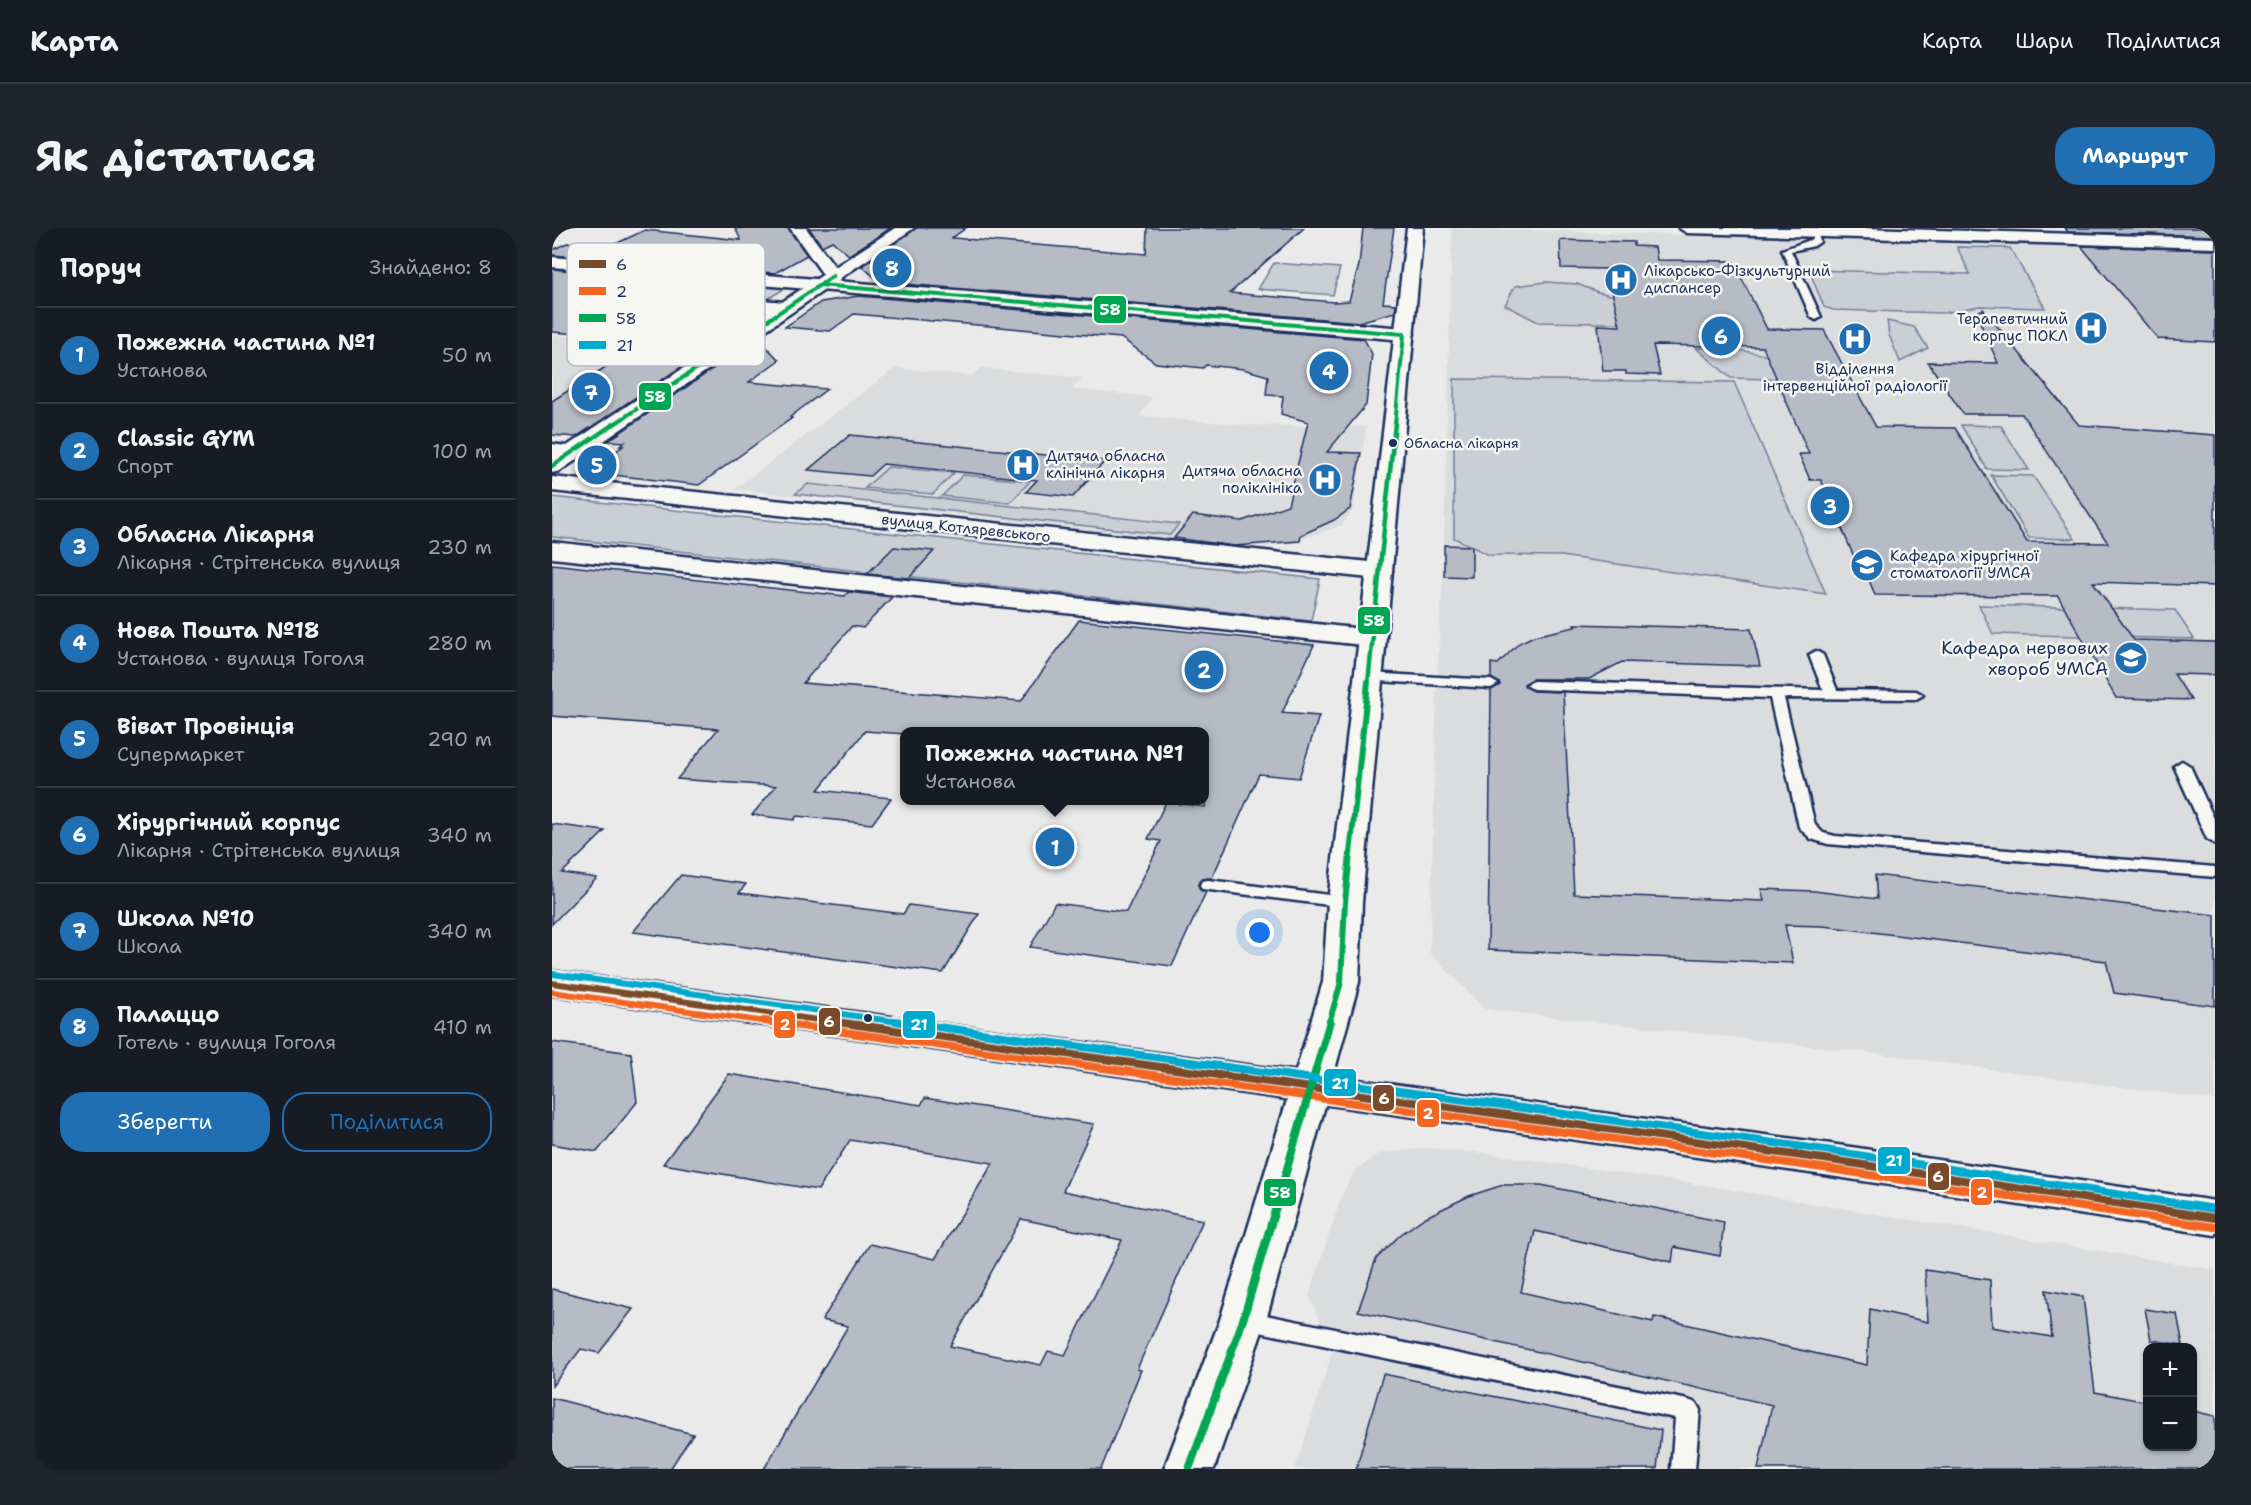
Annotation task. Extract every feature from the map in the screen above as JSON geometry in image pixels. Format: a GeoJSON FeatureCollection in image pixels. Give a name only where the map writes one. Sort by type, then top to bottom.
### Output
{"type":"FeatureCollection","features":[{"type":"Feature","properties":{"kind":"street"},"geometry":{"type":"LineString","coordinates":[[798,228],[826,281]]}},
{"type":"Feature","properties":{"kind":"street"},"geometry":{"type":"LineString","coordinates":[[765,321],[906,228]]}},
{"type":"Feature","properties":{"kind":"street"},"geometry":{"type":"LineString","coordinates":[[1189,1469],[1243,1320],[1341,982],[1345,902],[1415,228]]}},
{"type":"Feature","properties":{"kind":"street"},"geometry":{"type":"LineString","coordinates":[[1687,228],[1814,232],[1991,232],[2215,243]]}},
{"type":"Feature","properties":{"kind":"street"},"geometry":{"type":"LineString","coordinates":[[552,262],[567,263]]}},
{"type":"Feature","properties":{"kind":"street"},"geometry":{"type":"LineString","coordinates":[[552,277],[567,269]]}},
{"type":"Feature","properties":{"kind":"street"},"geometry":{"type":"LineString","coordinates":[[765,277],[1404,334]]}},
{"type":"Feature","properties":{"kind":"street"},"geometry":{"type":"LineString","coordinates":[[765,306],[785,308]]}},
{"type":"Feature","properties":{"kind":"street"},"geometry":{"type":"LineString","coordinates":[[552,466],[562,452],[695,366]]}},
{"type":"Feature","properties":{"kind":"street","name":"вулиця Котляревського"},"geometry":{"type":"LineString","coordinates":[[552,484],[1380,571]]}},
{"type":"Feature","properties":{"kind":"street"},"geometry":{"type":"LineString","coordinates":[[552,550],[1372,638]]}},
{"type":"Feature","properties":{"kind":"street"},"geometry":{"type":"LineString","coordinates":[[552,983],[1824,1159],[2215,1218]]}},
{"type":"Feature","properties":{"kind":"lane"},"geometry":{"type":"LineString","coordinates":[[1814,232],[1817,240],[1811,244],[1786,250],[1816,317]]}},
{"type":"Feature","properties":{"kind":"lane"},"geometry":{"type":"LineString","coordinates":[[1816,656],[1832,694]]}},
{"type":"Feature","properties":{"kind":"lane"},"geometry":{"type":"LineString","coordinates":[[1368,677],[1491,684]]}},
{"type":"Feature","properties":{"kind":"lane"},"geometry":{"type":"LineString","coordinates":[[1533,685],[1776,694],[1916,695]]}},
{"type":"Feature","properties":{"kind":"lane"},"geometry":{"type":"LineString","coordinates":[[1776,694],[1807,827],[1817,836],[1834,841],[2215,872]]}},
{"type":"Feature","properties":{"kind":"lane"},"geometry":{"type":"LineString","coordinates":[[2182,766],[2215,839]]}},
{"type":"Feature","properties":{"kind":"lane"},"geometry":{"type":"LineString","coordinates":[[1208,885],[1345,902]]}},
{"type":"Feature","properties":{"kind":"lane"},"geometry":{"type":"LineString","coordinates":[[1243,1320],[1688,1410],[1683,1469]]}},
{"type":"Feature","properties":{"kind":"shaded area"},"geometry":{"type":"Polygon","coordinates":[[[1452,228],[2215,251],[2215,1100],[1873,1053],[1485,1009],[1430,953],[1437,680],[1443,576],[1472,576],[1472,546],[1444,545],[1452,228]]]}},
{"type":"Feature","properties":{"kind":"shaded area"},"geometry":{"type":"Polygon","coordinates":[[[1957,247],[2010,248],[2045,308],[1979,306],[1944,313],[1833,310],[1824,307],[1809,270],[1970,274],[1957,247]]]}},
{"type":"Feature","properties":{"kind":"shaded area"},"geometry":{"type":"Polygon","coordinates":[[[1274,263],[1340,268],[1333,295],[1258,289],[1274,263]]]}},
{"type":"Feature","properties":{"kind":"shaded area"},"geometry":{"type":"Polygon","coordinates":[[[1546,282],[1577,284],[1598,292],[1655,306],[1665,324],[1538,322],[1505,305],[1515,286],[1546,282]]]}},
{"type":"Feature","properties":{"kind":"shaded area"},"geometry":{"type":"Polygon","coordinates":[[[765,285],[787,287],[765,301],[765,285]]]}},
{"type":"Feature","properties":{"kind":"shaded area"},"geometry":{"type":"Polygon","coordinates":[[[1887,321],[1914,327],[1928,348],[1900,362],[1889,335],[1887,321]]]}},
{"type":"Feature","properties":{"kind":"shaded area"},"geometry":{"type":"Polygon","coordinates":[[[567,336],[567,366],[669,366],[560,437],[552,436],[552,337],[567,336]]]}},
{"type":"Feature","properties":{"kind":"shaded area"},"geometry":{"type":"Polygon","coordinates":[[[1696,348],[1738,350],[1768,356],[1778,360],[1785,376],[1771,379],[1731,378],[1696,348]]]}},
{"type":"Feature","properties":{"kind":"shaded area"},"geometry":{"type":"Polygon","coordinates":[[[895,368],[971,376],[981,368],[1082,378],[1072,389],[1152,397],[1140,416],[1247,425],[1366,427],[1354,507],[1342,525],[1291,543],[1248,548],[735,489],[895,368]]]}},
{"type":"Feature","properties":{"kind":"shaded area"},"geometry":{"type":"Polygon","coordinates":[[[1454,379],[1734,382],[1826,594],[1561,556],[1489,555],[1454,538],[1454,379]]]}},
{"type":"Feature","properties":{"kind":"shaded area"},"geometry":{"type":"Polygon","coordinates":[[[1961,425],[2001,426],[2029,470],[1987,469],[1961,425]]]}},
{"type":"Feature","properties":{"kind":"shaded area"},"geometry":{"type":"Polygon","coordinates":[[[888,467],[954,473],[933,494],[865,488],[888,467]]]}},
{"type":"Feature","properties":{"kind":"shaded area"},"geometry":{"type":"Polygon","coordinates":[[[963,475],[1030,481],[1010,503],[942,496],[963,475]]]}},
{"type":"Feature","properties":{"kind":"shaded area"},"geometry":{"type":"Polygon","coordinates":[[[1991,475],[2033,476],[2075,539],[2029,538],[1991,475]]]}},
{"type":"Feature","properties":{"kind":"shaded area"},"geometry":{"type":"Polygon","coordinates":[[[808,484],[1179,524],[1170,535],[795,494],[808,484]]]}},
{"type":"Feature","properties":{"kind":"shaded area"},"geometry":{"type":"Polygon","coordinates":[[[552,497],[1320,579],[1311,621],[552,537],[552,497]]]}},
{"type":"Feature","properties":{"kind":"shaded area"},"geometry":{"type":"Polygon","coordinates":[[[1979,605],[2175,610],[2194,639],[1993,634],[1979,605]]]}},
{"type":"Feature","properties":{"kind":"shaded area"},"geometry":{"type":"Polygon","coordinates":[[[1426,1148],[1484,1153],[1708,1186],[2215,1270],[2215,1469],[1295,1469],[1333,1350],[1309,1296],[1342,1195],[1353,1173],[1378,1154],[1426,1148]]]}},
{"type":"Feature","properties":{"kind":"building"},"geometry":{"type":"Polygon","coordinates":[[[735,228],[788,228],[807,255],[775,273],[765,272],[765,243],[617,243],[645,230],[741,240],[735,228]]]}},
{"type":"Feature","properties":{"kind":"building"},"geometry":{"type":"Polygon","coordinates":[[[809,228],[891,228],[849,255],[832,241],[822,246],[809,228]]]}},
{"type":"Feature","properties":{"kind":"building"},"geometry":{"type":"Polygon","coordinates":[[[916,228],[966,228],[952,238],[1146,254],[1147,228],[1304,228],[1230,293],[1334,302],[1349,301],[1359,265],[1363,228],[1394,228],[1383,303],[1396,304],[1395,312],[1359,322],[880,282],[862,266],[916,228]]]}},
{"type":"Feature","properties":{"kind":"building"},"geometry":{"type":"Polygon","coordinates":[[[2065,228],[2215,228],[2215,236],[2068,232],[2065,228]]]}},
{"type":"Feature","properties":{"kind":"building"},"geometry":{"type":"Polygon","coordinates":[[[1560,240],[1634,242],[1634,246],[1655,247],[1657,260],[1733,261],[1767,329],[1824,330],[1876,427],[1955,428],[2027,542],[2108,543],[2022,414],[1963,414],[1928,362],[1998,363],[1976,313],[1983,309],[2079,425],[2215,435],[2215,586],[2093,582],[2134,640],[2215,642],[2215,675],[2174,674],[2191,700],[2116,698],[2058,596],[1875,595],[1869,580],[1864,580],[1821,480],[1810,480],[1799,454],[1809,454],[1763,347],[1653,345],[1660,375],[1603,371],[1598,325],[1620,326],[1607,269],[1561,268],[1560,240]]]}},
{"type":"Feature","properties":{"kind":"building"},"geometry":{"type":"Polygon","coordinates":[[[567,243],[567,256],[552,255],[552,250],[567,243]]]}},
{"type":"Feature","properties":{"kind":"building"},"geometry":{"type":"Polygon","coordinates":[[[2081,246],[2215,250],[2215,342],[2158,339],[2081,246]]]}},
{"type":"Feature","properties":{"kind":"building"},"geometry":{"type":"Polygon","coordinates":[[[552,269],[567,270],[567,333],[552,332],[552,269]]]}},
{"type":"Feature","properties":{"kind":"building"},"geometry":{"type":"Polygon","coordinates":[[[859,296],[1364,339],[1372,354],[1366,405],[1327,452],[1361,453],[1350,509],[1334,520],[1301,535],[1300,541],[1235,546],[1174,538],[1193,515],[1242,521],[1288,505],[1308,422],[1281,414],[1283,396],[1266,395],[1268,376],[1243,369],[1156,363],[1121,338],[854,314],[830,331],[785,327],[821,302],[859,296]]]}},
{"type":"Feature","properties":{"kind":"building"},"geometry":{"type":"Polygon","coordinates":[[[765,345],[779,360],[749,382],[827,389],[790,417],[792,418],[699,485],[587,472],[623,446],[620,446],[625,442],[608,441],[717,366],[765,366],[765,345]]]}},
{"type":"Feature","properties":{"kind":"building"},"geometry":{"type":"Polygon","coordinates":[[[607,366],[682,366],[576,437],[552,435],[552,401],[607,366]]]}},
{"type":"Feature","properties":{"kind":"building","name":"Дитяча обласна клінічна лікарня"},"geometry":{"type":"Polygon","coordinates":[[[850,435],[1105,461],[1073,497],[1026,492],[1037,480],[883,464],[870,476],[808,470],[850,435]]]}},
{"type":"Feature","properties":{"kind":"building"},"geometry":{"type":"Polygon","coordinates":[[[1444,545],[1472,546],[1472,577],[1444,576],[1444,545]]]}},
{"type":"Feature","properties":{"kind":"building"},"geometry":{"type":"Polygon","coordinates":[[[894,547],[934,551],[909,578],[867,574],[894,547]]]}},
{"type":"Feature","properties":{"kind":"building"},"geometry":{"type":"Polygon","coordinates":[[[552,564],[845,596],[848,592],[892,597],[863,628],[852,626],[803,683],[1021,701],[1079,620],[1314,645],[1282,713],[1319,716],[1299,778],[1259,774],[1212,878],[1202,879],[1198,884],[1200,890],[1206,892],[1172,966],[1030,947],[1055,903],[1126,912],[1161,841],[1148,839],[1165,805],[1205,807],[1209,805],[1209,727],[900,727],[900,734],[865,731],[818,790],[891,798],[872,824],[797,816],[794,820],[752,815],[776,786],[677,779],[718,729],[552,716],[552,564]]]}},
{"type":"Feature","properties":{"kind":"building"},"geometry":{"type":"Polygon","coordinates":[[[1574,624],[1751,629],[1760,666],[1622,662],[1589,679],[1533,679],[1524,684],[1533,691],[1563,692],[1574,894],[1764,901],[1761,889],[1814,891],[1877,899],[1875,875],[2215,915],[2215,1006],[2114,993],[2106,961],[1823,926],[1785,925],[1793,963],[1488,950],[1491,690],[1500,685],[1491,678],[1491,663],[1498,664],[1519,643],[1534,636],[1575,627],[1574,624]]]}},
{"type":"Feature","properties":{"kind":"building"},"geometry":{"type":"Polygon","coordinates":[[[552,824],[605,831],[562,873],[597,878],[552,924],[552,824]]]}},
{"type":"Feature","properties":{"kind":"building"},"geometry":{"type":"Polygon","coordinates":[[[681,875],[746,884],[739,893],[903,914],[909,905],[979,914],[943,973],[633,932],[681,875]]]}},
{"type":"Feature","properties":{"kind":"building"},"geometry":{"type":"Polygon","coordinates":[[[552,1042],[631,1053],[637,1102],[597,1152],[552,1144],[552,1042]]]}},
{"type":"Feature","properties":{"kind":"building"},"geometry":{"type":"Polygon","coordinates":[[[729,1074],[921,1105],[925,1098],[1094,1124],[1063,1191],[1203,1220],[1137,1369],[1141,1370],[1101,1469],[764,1469],[848,1326],[822,1320],[870,1244],[935,1259],[993,1163],[850,1140],[818,1190],[663,1164],[729,1074]],[[1021,1219],[950,1346],[1041,1365],[1048,1351],[1065,1355],[1122,1240],[1021,1219]]]}},
{"type":"Feature","properties":{"kind":"building"},"geometry":{"type":"Polygon","coordinates":[[[1503,1185],[1541,1185],[1724,1222],[1720,1256],[1674,1247],[1672,1262],[1535,1231],[1521,1292],[1653,1322],[1654,1317],[1867,1365],[1870,1309],[1928,1322],[1925,1270],[1990,1280],[1992,1327],[2052,1337],[2046,1290],[2083,1297],[2095,1392],[2143,1401],[2143,1451],[2197,1451],[2197,1412],[2215,1416],[2215,1469],[1758,1469],[1772,1405],[1358,1311],[1376,1259],[1400,1235],[1424,1218],[1469,1196],[1503,1185]]]}},
{"type":"Feature","properties":{"kind":"building"},"geometry":{"type":"Polygon","coordinates":[[[552,1289],[633,1309],[599,1353],[581,1349],[552,1386],[552,1289]]]}},
{"type":"Feature","properties":{"kind":"building"},"geometry":{"type":"Polygon","coordinates":[[[2145,1309],[2177,1314],[2183,1343],[2151,1340],[2145,1309]]]}},
{"type":"Feature","properties":{"kind":"building"},"geometry":{"type":"Polygon","coordinates":[[[1383,1374],[1661,1430],[1657,1469],[1356,1469],[1383,1374]]]}},
{"type":"Feature","properties":{"kind":"building"},"geometry":{"type":"Polygon","coordinates":[[[552,1398],[693,1434],[670,1469],[552,1469],[552,1398]]]}},
{"type":"Feature","properties":{"kind":"transit line","name":"58"},"geometry":{"type":"LineString","coordinates":[[765,322],[833,276]]}},
{"type":"Feature","properties":{"kind":"transit line","name":"58"},"geometry":{"type":"LineString","coordinates":[[820,285],[1404,334],[1345,902],[1341,982],[1243,1320],[1189,1469]]}},
{"type":"Feature","properties":{"kind":"transit line","name":"58"},"geometry":{"type":"LineString","coordinates":[[552,466],[700,366]]}},
{"type":"Feature","properties":{"kind":"transit line","name":"21"},"geometry":{"type":"LineString","coordinates":[[553,974],[1825,1150],[2215,1209]]}},
{"type":"Feature","properties":{"kind":"transit line","name":"6"},"geometry":{"type":"LineString","coordinates":[[552,983],[1824,1159],[2215,1218]]}},
{"type":"Feature","properties":{"kind":"transit line","name":"2"},"geometry":{"type":"LineString","coordinates":[[552,992],[1823,1168],[2214,1227]]}},
{"type":"Feature","properties":{"kind":"place","name":"Палаццо"},"geometry":{"type":"Point","coordinates":[892,268]}},
{"type":"Feature","properties":{"kind":"place","name":"Лікарсько-Фізкультурний диспансер"},"geometry":{"type":"Point","coordinates":[1621,280]}},
{"type":"Feature","properties":{"kind":"place","name":"Терапевтичний корпус ПОКЛ"},"geometry":{"type":"Point","coordinates":[2091,328]}},
{"type":"Feature","properties":{"kind":"place","name":"Хірургічний корпус"},"geometry":{"type":"Point","coordinates":[1721,336]}},
{"type":"Feature","properties":{"kind":"place","name":"Відділення інтервенційної радіології"},"geometry":{"type":"Point","coordinates":[1855,339]}},
{"type":"Feature","properties":{"kind":"place","name":"Нова Пошта №18"},"geometry":{"type":"Point","coordinates":[1329,371]}},
{"type":"Feature","properties":{"kind":"place","name":"Школа №10"},"geometry":{"type":"Point","coordinates":[591,392]}},
{"type":"Feature","properties":{"kind":"place","name":"Обласна лікарня"},"geometry":{"type":"Point","coordinates":[1393,443]}},
{"type":"Feature","properties":{"kind":"place","name":"Віват Провінція"},"geometry":{"type":"Point","coordinates":[597,465]}},
{"type":"Feature","properties":{"kind":"place","name":"Дитяча обласна клінічна лікарня"},"geometry":{"type":"Point","coordinates":[1023,465]}},
{"type":"Feature","properties":{"kind":"place","name":"Дитяча обласна поліклініка"},"geometry":{"type":"Point","coordinates":[1325,480]}},
{"type":"Feature","properties":{"kind":"place","name":"Обласна Лікарня"},"geometry":{"type":"Point","coordinates":[1830,506]}},
{"type":"Feature","properties":{"kind":"place","name":"Кафедра хірургічної стоматології УМСА"},"geometry":{"type":"Point","coordinates":[1867,565]}},
{"type":"Feature","properties":{"kind":"place","name":"Кафедра нервових хвороб УМСА"},"geometry":{"type":"Point","coordinates":[2131,658]}},
{"type":"Feature","properties":{"kind":"place","name":"Classic GYM"},"geometry":{"type":"Point","coordinates":[1204,670]}},
{"type":"Feature","properties":{"kind":"place","name":"Пожежна частина №1"},"geometry":{"type":"Point","coordinates":[1055,847]}}]}
